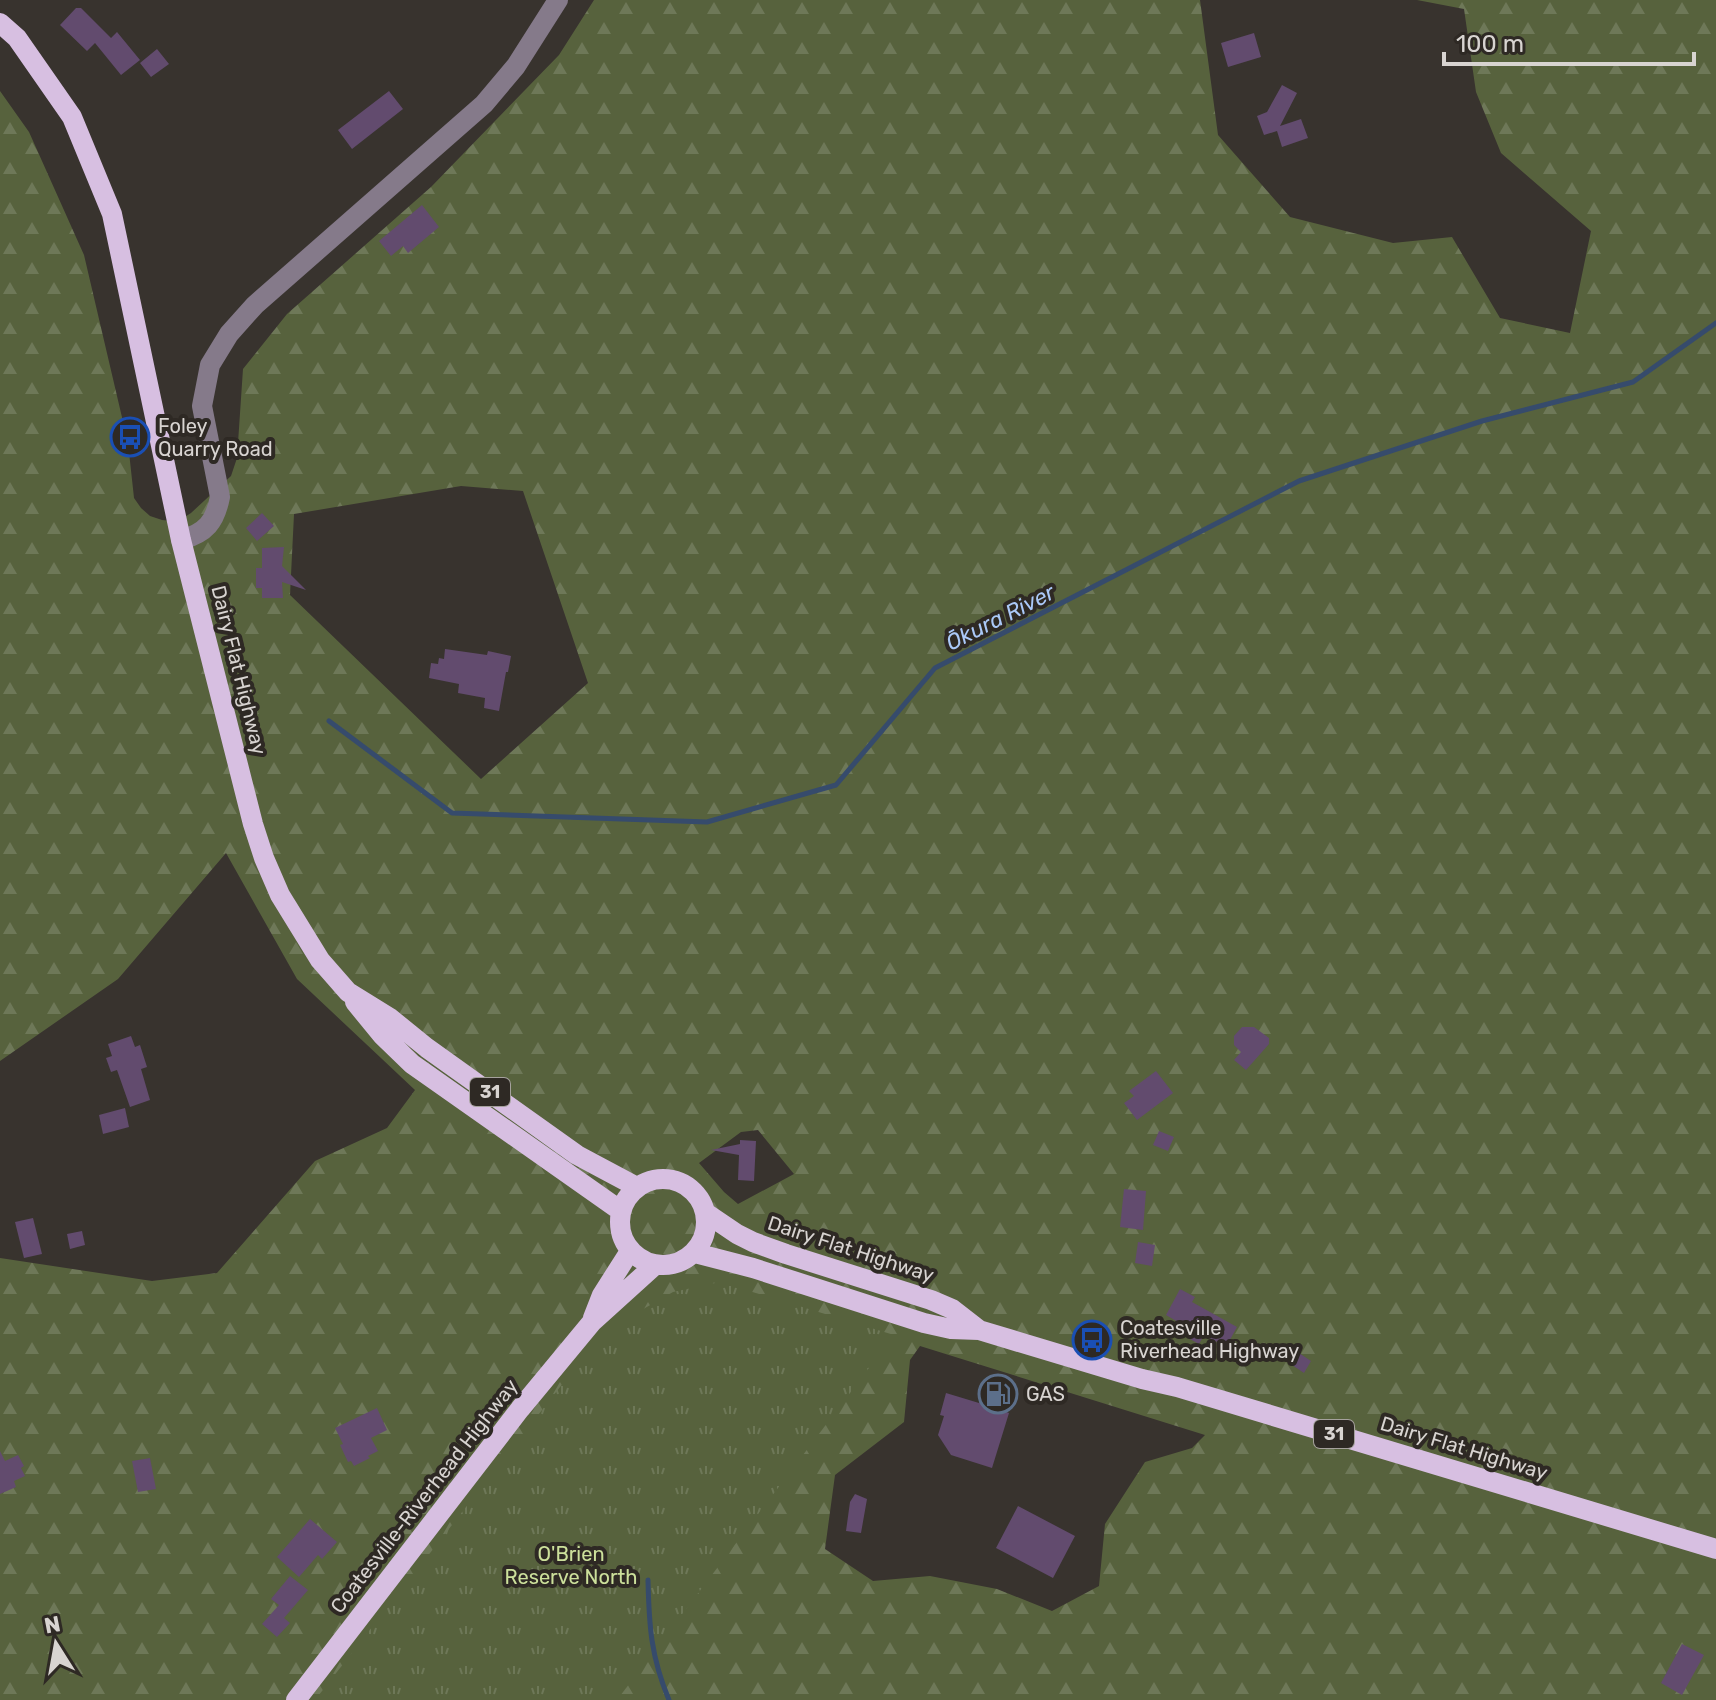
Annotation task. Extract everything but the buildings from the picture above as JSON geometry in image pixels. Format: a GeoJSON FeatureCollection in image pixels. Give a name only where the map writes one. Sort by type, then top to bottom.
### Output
{"type":"FeatureCollection","features":[{"type":"Feature","properties":{"kind":"main road","name":"Dairy Flat Highway"},"geometry":{"type":"LineString","coordinates":[[0,23],[17,38],[72,117],[112,214],[181,540],[253,824],[280,895],[320,960],[348,992],[390,1018],[577,1155],[637,1187]]}},
{"type":"Feature","properties":{"kind":"main road"},"geometry":{"type":"LineString","coordinates":[[348,992],[365,1017],[412,1064],[621,1211]]}},
{"type":"Feature","properties":{"kind":"main road"},"geometry":{"type":"LineString","coordinates":[[650,1181],[678,1181],[700,1199],[706,1213],[707,1227],[695,1253],[669,1266],[655,1265],[641,1261],[622,1239],[619,1225],[621,1211],[637,1187],[650,1181]]}},
{"type":"Feature","properties":{"kind":"main road","name":"Dairy Flat Highway"},"geometry":{"type":"LineString","coordinates":[[706,1213],[753,1242],[931,1300],[952,1309],[979,1330],[1716,1549]]}},
{"type":"Feature","properties":{"kind":"main road","name":"Coatesville-Riverhead Highway"},"geometry":{"type":"LineString","coordinates":[[592,1322],[602,1295],[630,1251]]}},
{"type":"Feature","properties":{"kind":"main road"},"geometry":{"type":"LineString","coordinates":[[695,1253],[772,1274],[924,1323],[951,1329],[979,1330]]}},
{"type":"Feature","properties":{"kind":"main road","name":"Coatesville-Riverhead Highway"},"geometry":{"type":"LineString","coordinates":[[296,1700],[520,1409],[592,1322],[655,1265]]}},
{"type":"Feature","properties":{"kind":"street"},"geometry":{"type":"LineString","coordinates":[[181,540],[195,536],[208,527],[218,509],[220,497],[202,406],[210,365],[229,334],[255,305],[484,104],[516,66],[558,0]]}},
{"type":"Feature","properties":{"kind":"green space"},"geometry":{"type":"Polygon","coordinates":[[[594,0],[1200,0],[1218,135],[1290,217],[1393,243],[1452,237],[1500,318],[1570,333],[1591,231],[1501,153],[1476,92],[1464,9],[1417,0],[1716,0],[1716,1700],[0,1700],[0,1258],[152,1281],[217,1273],[315,1161],[387,1128],[415,1090],[297,979],[226,853],[118,979],[0,1061],[0,91],[29,132],[84,255],[128,443],[134,498],[150,516],[171,521],[191,513],[231,476],[237,458],[243,369],[287,314],[431,187],[559,55],[594,0]],[[461,486],[294,514],[290,595],[481,779],[588,683],[523,491],[461,486]],[[758,1130],[741,1132],[699,1163],[738,1204],[794,1174],[758,1130]],[[920,1346],[910,1360],[904,1422],[835,1475],[825,1549],[873,1581],[930,1576],[997,1589],[1052,1611],[1099,1586],[1105,1524],[1145,1462],[1192,1448],[1205,1435],[920,1346]]]}},
{"type":"Feature","properties":{"kind":"green space","name":"O'Brien Reserve North"},"geometry":{"type":"Polygon","coordinates":[[[720,1282],[894,1335],[617,1700],[315,1700],[603,1332],[673,1292],[720,1282]]]}},
{"type":"Feature","properties":{"kind":"waterway","name":"Ōkura River"},"geometry":{"type":"LineString","coordinates":[[329,721],[452,813],[707,822],[836,785],[935,668],[1299,481],[1482,421],[1633,382],[1716,323]]}},
{"type":"Feature","properties":{"kind":"waterway"},"geometry":{"type":"LineString","coordinates":[[648,1580],[652,1641],[669,1700]]}},
{"type":"Feature","properties":{"kind":"place","name":"Foley Quarry Road"},"geometry":{"type":"Point","coordinates":[130,437]}},
{"type":"Feature","properties":{"kind":"place","name":"Coatesville Riverhead Highway"},"geometry":{"type":"Point","coordinates":[1092,1340]}},
{"type":"Feature","properties":{"kind":"place","name":"GAS"},"geometry":{"type":"Point","coordinates":[998,1394]}}]}
